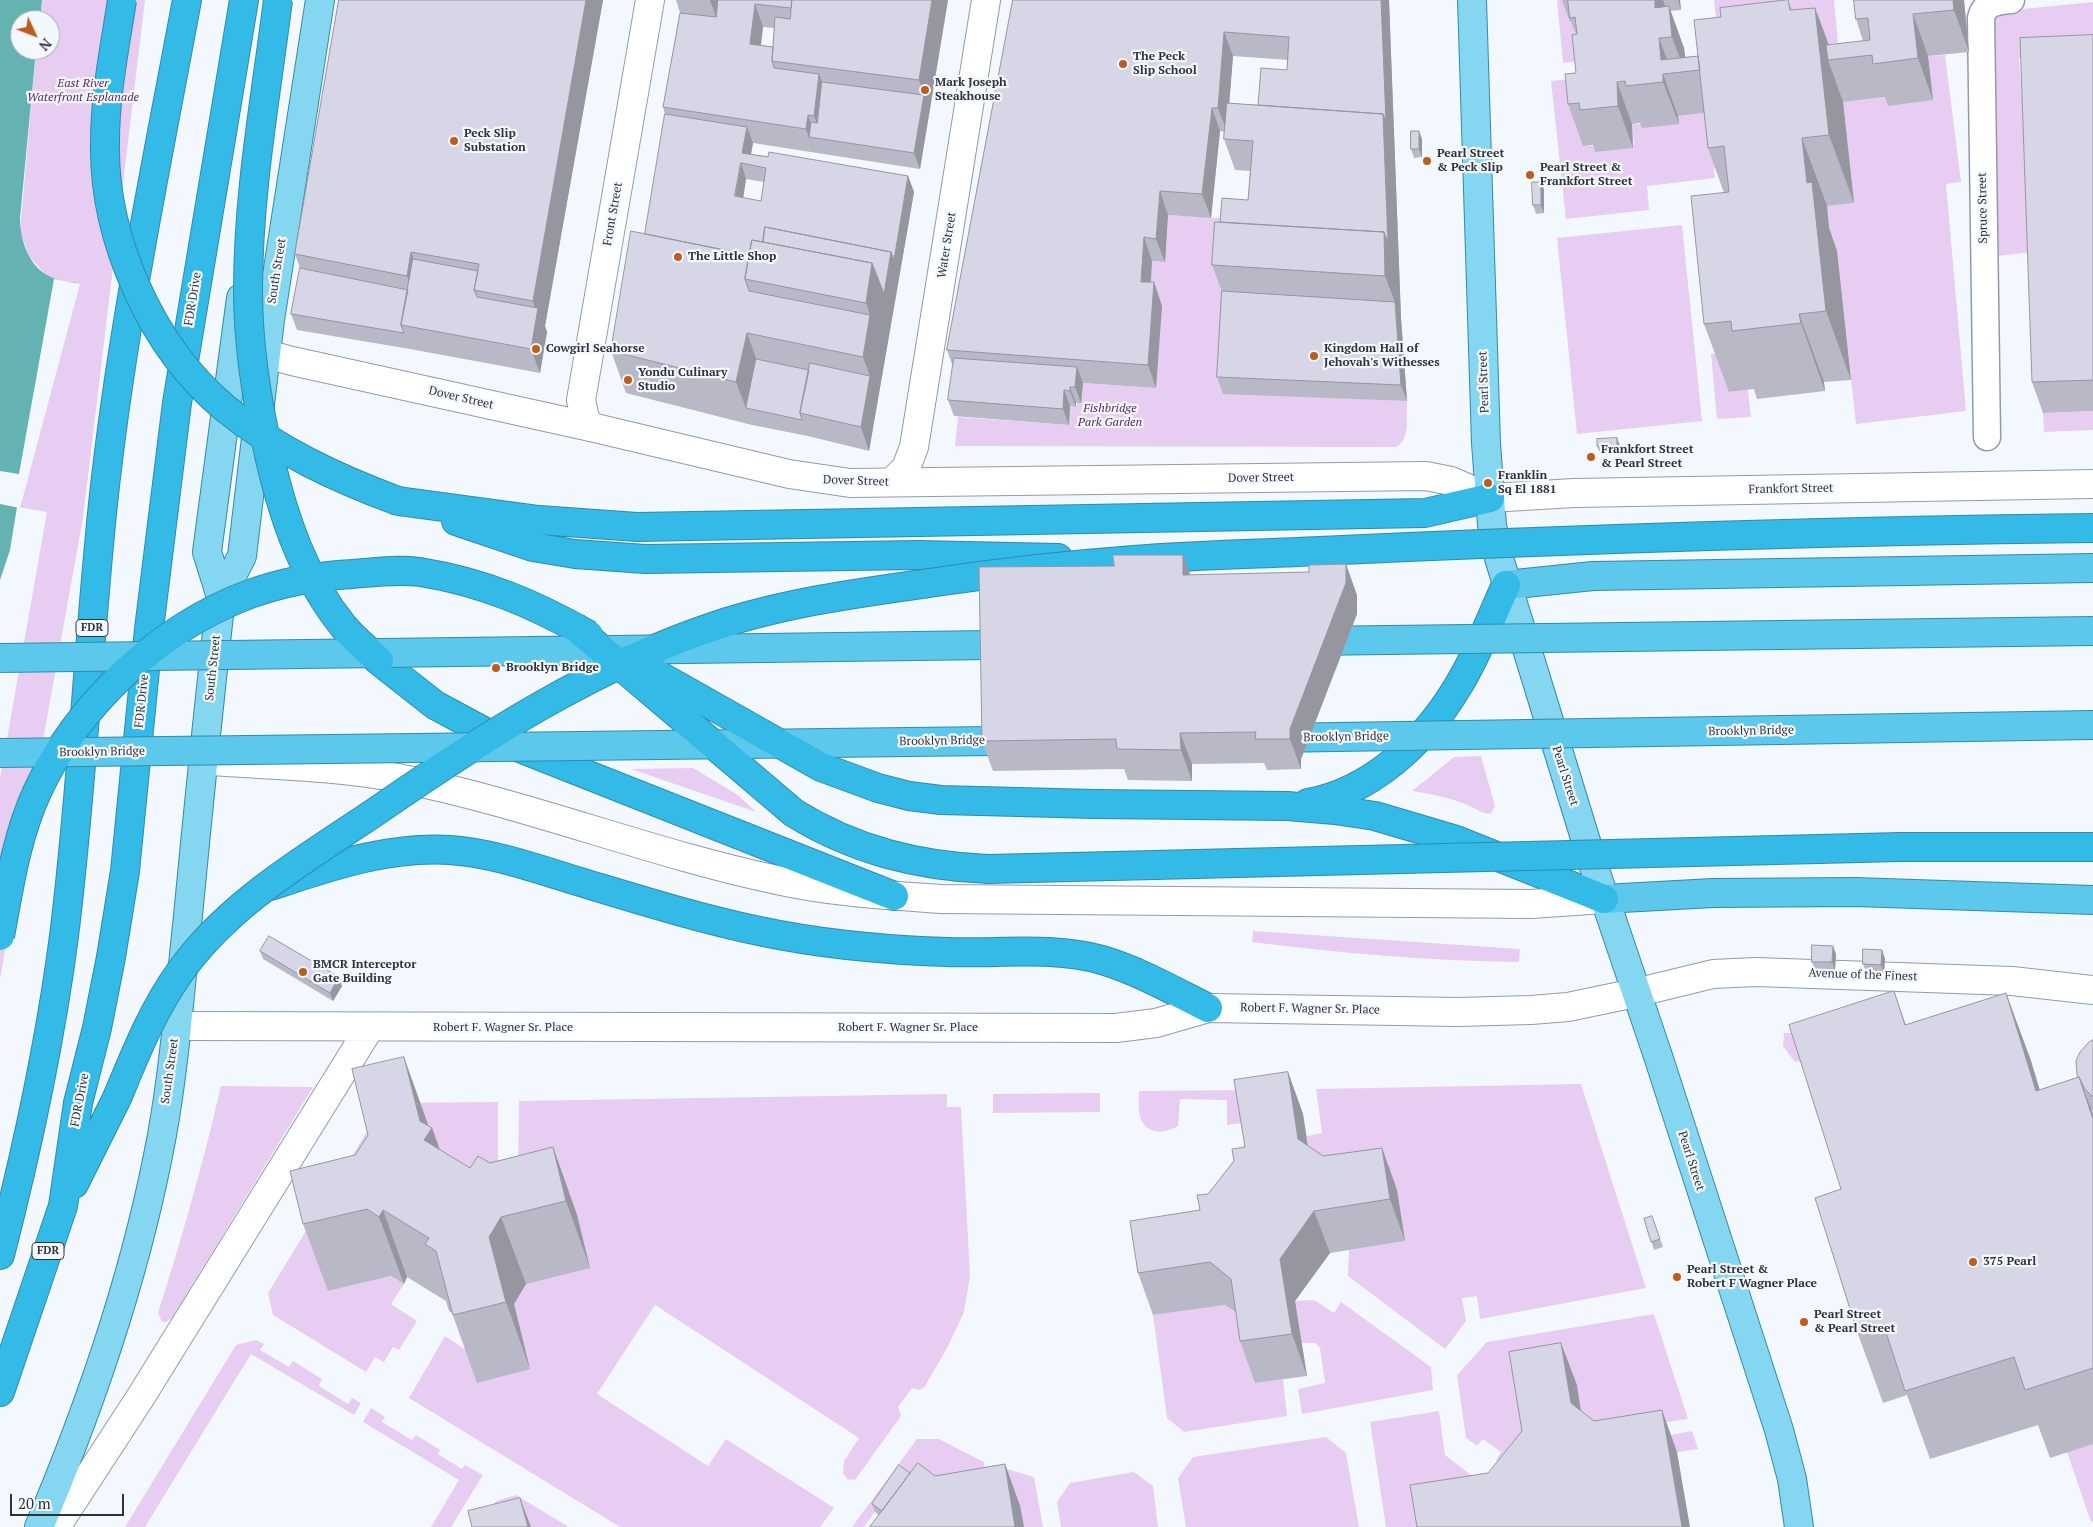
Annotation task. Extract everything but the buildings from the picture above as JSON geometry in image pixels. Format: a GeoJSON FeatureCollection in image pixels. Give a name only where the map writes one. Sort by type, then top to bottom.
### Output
{"type":"FeatureCollection","features":[{"type":"Feature","properties":{"kind":"highway"},"geometry":{"type":"LineString","coordinates":[[122,0],[106,110],[106,176],[110,207],[118,243],[129,273],[143,301],[180,358],[199,383],[225,408],[280,447],[322,471],[398,501],[533,547],[611,558],[919,555],[1136,560]]}},
{"type":"Feature","properties":{"kind":"highway","name":"FDR"},"geometry":{"type":"LineString","coordinates":[[0,1256],[44,1058],[62,950],[72,867],[103,502],[116,400],[145,222],[187,0]]}},
{"type":"Feature","properties":{"kind":"highway","name":"FDR Drive"},"geometry":{"type":"LineString","coordinates":[[0,1392],[63,1206],[78,1103],[97,1028],[124,871],[149,629],[177,403],[202,241],[244,0]]}},
{"type":"Feature","properties":{"kind":"highway"},"geometry":{"type":"LineString","coordinates":[[280,0],[251,212],[248,290],[250,336],[257,396],[278,492],[290,530],[305,565],[345,628],[379,661],[435,705],[502,741],[894,896]]}},
{"type":"Feature","properties":{"kind":"highway"},"geometry":{"type":"LineString","coordinates":[[398,501],[539,520],[637,527],[1426,513],[1490,498]]}},
{"type":"Feature","properties":{"kind":"highway"},"geometry":{"type":"LineString","coordinates":[[63,1206],[117,1098],[145,1030],[161,1000],[180,970],[203,942],[227,918],[263,889],[461,753],[546,701],[599,673],[684,637],[755,615],[884,589],[961,578],[1136,560],[1577,539],[1904,530],[2093,528]]}},
{"type":"Feature","properties":{"kind":"highway"},"geometry":{"type":"LineString","coordinates":[[1287,806],[1335,796],[1358,786],[1411,746],[1430,726],[1456,690],[1506,585],[1593,576],[2093,568]]}},
{"type":"Feature","properties":{"kind":"highway"},"geometry":{"type":"LineString","coordinates":[[0,936],[12,871],[27,817],[53,763],[86,717],[126,673],[171,636],[224,605],[251,594],[316,577],[386,571],[418,572],[451,578],[514,596],[574,626],[794,752],[849,778],[909,796],[941,800],[1287,806],[1335,810],[1416,827],[1604,899],[1713,893],[1855,892],[2093,900]]}},
{"type":"Feature","properties":{"kind":"highway"},"geometry":{"type":"LineString","coordinates":[[574,626],[794,813],[817,828],[877,853],[933,864],[988,869],[1881,848],[2093,847]]}},
{"type":"Feature","properties":{"kind":"highway"},"geometry":{"type":"LineString","coordinates":[[1282,641],[2093,631]]}},
{"type":"Feature","properties":{"kind":"highway"},"geometry":{"type":"LineString","coordinates":[[0,658],[1020,645]]}},
{"type":"Feature","properties":{"kind":"highway","name":"Brooklyn Bridge"},"geometry":{"type":"LineString","coordinates":[[1244,738],[2093,725]]}},
{"type":"Feature","properties":{"kind":"highway","name":"Brooklyn Bridge"},"geometry":{"type":"LineString","coordinates":[[0,753],[1020,740]]}},
{"type":"Feature","properties":{"kind":"highway"},"geometry":{"type":"LineString","coordinates":[[263,889],[360,858],[424,849],[476,853],[530,866],[676,911],[732,926],[808,940],[946,952],[1052,953],[1101,960],[1150,979],[1208,1008]]}},
{"type":"Feature","properties":{"kind":"main road","name":"South Street"},"geometry":{"type":"LineString","coordinates":[[39,1527],[106,1356],[129,1276],[162,1134],[176,1026],[220,597],[207,552],[280,0]]}},
{"type":"Feature","properties":{"kind":"main road","name":"South Street"},"geometry":{"type":"LineString","coordinates":[[220,597],[242,556],[266,354],[320,0]]}},
{"type":"Feature","properties":{"kind":"main road","name":"Front Street"},"geometry":{"type":"LineString","coordinates":[[591,427],[585,418],[581,400],[650,0]]}},
{"type":"Feature","properties":{"kind":"main road","name":"Water Street"},"geometry":{"type":"LineString","coordinates":[[892,482],[906,468],[914,448],[986,0]]}},
{"type":"Feature","properties":{"kind":"main road","name":"Pearl Street"},"geometry":{"type":"LineString","coordinates":[[1472,0],[1492,525],[1506,585],[1604,899],[1779,1430],[1792,1480],[1799,1527]]}},
{"type":"Feature","properties":{"kind":"main road","name":"Dover Street"},"geometry":{"type":"LineString","coordinates":[[235,345],[266,354],[591,427],[788,474],[850,483],[1426,476],[1451,481],[1490,498]]}},
{"type":"Feature","properties":{"kind":"main road","name":"Frankfort Street"},"geometry":{"type":"LineString","coordinates":[[1490,498],[1574,493],[2093,484]]}},
{"type":"Feature","properties":{"kind":"main road"},"geometry":{"type":"LineString","coordinates":[[203,760],[346,769],[399,778],[472,796],[778,880],[894,896],[941,899],[1522,904],[1604,899]]}},
{"type":"Feature","properties":{"kind":"main road","name":"Avenue of the Finest"},"geometry":{"type":"LineString","coordinates":[[1635,993],[1713,974],[1756,972],[2012,981],[2093,990]]}},
{"type":"Feature","properties":{"kind":"main road","name":"Robert F. Wagner Sr. Place"},"geometry":{"type":"LineString","coordinates":[[176,1026],[1116,1028],[1156,1023],[1208,1008],[1458,1012],[1531,1010],[1568,1007],[1635,993]]}},
{"type":"Feature","properties":{"kind":"main road"},"geometry":{"type":"LineString","coordinates":[[56,1527],[140,1398],[370,1027]]}},
{"type":"Feature","properties":{"kind":"street","name":"Spruce Street"},"geometry":{"type":"LineString","coordinates":[[1987,437],[1981,18],[1983,9],[1988,4],[2011,0]]}},
{"type":"Feature","properties":{"kind":"green space","name":"East River Waterfront Esplanade"},"geometry":{"type":"Polygon","coordinates":[[[42,0],[145,0],[83,518],[0,979],[0,778],[47,512],[0,504],[45,274],[29,256],[20,232],[35,60],[60,60],[60,10],[41,10],[42,0]]]}},
{"type":"Feature","properties":{"kind":"green space"},"geometry":{"type":"Polygon","coordinates":[[[1557,0],[1567,0],[1581,20],[1586,60],[1563,63],[1557,0]]]}},
{"type":"Feature","properties":{"kind":"green space"},"geometry":{"type":"Polygon","coordinates":[[[1714,0],[1834,0],[1838,43],[1720,56],[1714,0]]]}},
{"type":"Feature","properties":{"kind":"green space"},"geometry":{"type":"Polygon","coordinates":[[[2093,2],[2093,56],[2019,58],[2033,252],[1997,256],[1993,12],[2093,2]]]}},
{"type":"Feature","properties":{"kind":"green space"},"geometry":{"type":"Polygon","coordinates":[[[1945,55],[1961,182],[1946,184],[1966,411],[1856,424],[1837,251],[1831,251],[1827,206],[1854,203],[1843,102],[1887,97],[1933,100],[1928,56],[1945,55]]]}},
{"type":"Feature","properties":{"kind":"green space"},"geometry":{"type":"Polygon","coordinates":[[[1587,77],[1584,146],[1632,146],[1634,145],[1632,124],[1678,124],[1678,116],[1722,111],[1728,166],[1714,168],[1715,178],[1647,186],[1649,210],[1566,219],[1551,81],[1587,77]]]}},
{"type":"Feature","properties":{"kind":"green space","name":"Fishbridge Park Garden"},"geometry":{"type":"Polygon","coordinates":[[[1168,215],[1234,219],[1223,393],[1407,401],[1407,427],[1401,444],[1396,447],[955,446],[958,417],[1069,425],[1070,406],[1076,407],[1083,383],[1156,388],[1162,306],[1149,305],[1152,261],[1165,262],[1168,215]]]}},
{"type":"Feature","properties":{"kind":"green space"},"geometry":{"type":"Polygon","coordinates":[[[1682,225],[1702,421],[1577,434],[1557,238],[1682,225]]]}},
{"type":"Feature","properties":{"kind":"green space"},"geometry":{"type":"Polygon","coordinates":[[[1717,353],[1730,392],[1748,390],[1751,417],[1717,419],[1711,354],[1717,353]]]}},
{"type":"Feature","properties":{"kind":"green space"},"geometry":{"type":"Polygon","coordinates":[[[2093,411],[2093,430],[2044,432],[2043,413],[2093,411]]]}},
{"type":"Feature","properties":{"kind":"green space"},"geometry":{"type":"Polygon","coordinates":[[[1481,756],[1495,806],[1491,813],[1483,812],[1449,799],[1412,791],[1454,757],[1481,756]]]}},
{"type":"Feature","properties":{"kind":"green space"},"geometry":{"type":"Polygon","coordinates":[[[693,768],[738,795],[756,812],[631,769],[693,768]]]}},
{"type":"Feature","properties":{"kind":"green space"},"geometry":{"type":"Polygon","coordinates":[[[1253,931],[1520,949],[1519,962],[1418,958],[1285,946],[1252,942],[1253,931]]]}},
{"type":"Feature","properties":{"kind":"green space"},"geometry":{"type":"Polygon","coordinates":[[[1849,1031],[1819,1065],[1794,1061],[1783,1046],[1784,1033],[1849,1031]]]}},
{"type":"Feature","properties":{"kind":"green space"},"geometry":{"type":"Polygon","coordinates":[[[1581,1084],[1646,1288],[1480,1319],[1477,1296],[1462,1298],[1466,1321],[1445,1349],[1348,1276],[1349,1250],[1405,1241],[1313,1181],[1307,1136],[1322,1133],[1316,1089],[1581,1084]]]}},
{"type":"Feature","properties":{"kind":"green space"},"geometry":{"type":"Polygon","coordinates":[[[221,1086],[313,1087],[172,1318],[162,1322],[158,1313],[192,1200],[221,1086]]]}},
{"type":"Feature","properties":{"kind":"green space"},"geometry":{"type":"Polygon","coordinates":[[[1245,1090],[1249,1122],[1227,1125],[1227,1100],[1180,1099],[1178,1126],[1165,1131],[1153,1131],[1141,1119],[1139,1091],[1245,1090]]]}},
{"type":"Feature","properties":{"kind":"green space"},"geometry":{"type":"Polygon","coordinates":[[[1100,1093],[1100,1112],[993,1113],[993,1094],[1100,1093]]]}},
{"type":"Feature","properties":{"kind":"green space"},"geometry":{"type":"Polygon","coordinates":[[[947,1094],[947,1107],[961,1107],[970,1276],[964,1312],[947,1348],[924,1388],[919,1390],[912,1388],[898,1407],[901,1416],[855,1480],[847,1479],[843,1473],[844,1461],[859,1438],[655,1305],[597,1394],[708,1466],[726,1439],[834,1508],[820,1527],[620,1527],[409,1398],[445,1336],[466,1350],[530,1369],[514,1304],[526,1284],[518,1179],[519,1101],[947,1094]]]}},
{"type":"Feature","properties":{"kind":"green space"},"geometry":{"type":"Polygon","coordinates":[[[498,1102],[498,1172],[345,1168],[384,1103],[498,1102]]]}},
{"type":"Feature","properties":{"kind":"green space"},"geometry":{"type":"Polygon","coordinates":[[[339,1177],[328,1291],[391,1276],[404,1284],[391,1304],[417,1321],[399,1350],[393,1347],[384,1362],[375,1357],[366,1372],[273,1315],[268,1293],[339,1177]]]}},
{"type":"Feature","properties":{"kind":"green space"},"geometry":{"type":"Polygon","coordinates":[[[1314,1300],[1334,1313],[1341,1302],[1431,1367],[1433,1390],[1302,1414],[1298,1389],[1325,1383],[1320,1348],[1315,1343],[1302,1343],[1295,1301],[1314,1300]]]}},
{"type":"Feature","properties":{"kind":"green space"},"geometry":{"type":"Polygon","coordinates":[[[1225,1305],[1246,1322],[1255,1383],[1283,1379],[1287,1416],[1184,1432],[1167,1418],[1153,1315],[1225,1305]]]}},
{"type":"Feature","properties":{"kind":"green space"},"geometry":{"type":"Polygon","coordinates":[[[1654,1314],[1688,1419],[1584,1434],[1536,1469],[1513,1472],[1496,1460],[1501,1452],[1483,1439],[1477,1446],[1466,1438],[1457,1375],[1487,1342],[1654,1314]]]}},
{"type":"Feature","properties":{"kind":"green space"},"geometry":{"type":"Polygon","coordinates":[[[256,1340],[264,1344],[260,1350],[289,1367],[293,1361],[322,1379],[319,1386],[348,1404],[352,1398],[361,1403],[354,1415],[251,1354],[145,1527],[125,1527],[236,1345],[256,1340]]]}},
{"type":"Feature","properties":{"kind":"green space"},"geometry":{"type":"Polygon","coordinates":[[[371,1408],[385,1417],[382,1422],[412,1440],[416,1435],[440,1450],[438,1454],[462,1469],[465,1465],[483,1475],[451,1527],[431,1527],[459,1480],[363,1422],[371,1408]]]}},
{"type":"Feature","properties":{"kind":"green space"},"geometry":{"type":"Polygon","coordinates":[[[1439,1411],[1445,1455],[1495,1494],[1430,1527],[1386,1527],[1370,1422],[1439,1411]]]}},
{"type":"Feature","properties":{"kind":"green space"},"geometry":{"type":"Polygon","coordinates":[[[1692,1431],[1698,1449],[1609,1463],[1611,1446],[1692,1431]]]}},
{"type":"Feature","properties":{"kind":"green space"},"geometry":{"type":"Polygon","coordinates":[[[1326,1437],[1346,1453],[1359,1527],[1186,1527],[1178,1478],[1193,1457],[1326,1437]]]}},
{"type":"Feature","properties":{"kind":"green space"},"geometry":{"type":"Polygon","coordinates":[[[917,1439],[939,1439],[984,1462],[990,1511],[902,1474],[864,1527],[852,1527],[917,1439]]]}},
{"type":"Feature","properties":{"kind":"green space"},"geometry":{"type":"Polygon","coordinates":[[[2093,1444],[2093,1521],[2091,1522],[2067,1452],[2093,1444]]]}},
{"type":"Feature","properties":{"kind":"green space"},"geometry":{"type":"Polygon","coordinates":[[[997,1466],[1034,1477],[1043,1527],[1023,1527],[997,1466]]]}},
{"type":"Feature","properties":{"kind":"green space"},"geometry":{"type":"Polygon","coordinates":[[[1134,1472],[1153,1486],[1158,1527],[1061,1527],[1057,1502],[1070,1483],[1134,1472]]]}},
{"type":"Feature","properties":{"kind":"green space"},"geometry":{"type":"Polygon","coordinates":[[[516,1495],[569,1527],[495,1527],[486,1520],[496,1501],[516,1495]]]}},
{"type":"Feature","properties":{"kind":"water"},"geometry":{"type":"Polygon","coordinates":[[[0,0],[42,0],[41,10],[10,10],[10,60],[35,60],[20,227],[24,245],[38,268],[53,278],[77,283],[17,507],[10,550],[0,580],[0,0]]]}},
{"type":"Feature","properties":{"kind":"pier"},"geometry":{"type":"Polygon","coordinates":[[[54,279],[80,284],[20,508],[0,504],[0,471],[19,474],[54,279]]]}},
{"type":"Feature","properties":{"kind":"place","name":"The Peck Slip School"},"geometry":{"type":"Point","coordinates":[1123,64]}},
{"type":"Feature","properties":{"kind":"place","name":"Mark Joseph Steakhouse"},"geometry":{"type":"Point","coordinates":[925,90]}},
{"type":"Feature","properties":{"kind":"place","name":"Peck Slip Substation"},"geometry":{"type":"Point","coordinates":[454,141]}},
{"type":"Feature","properties":{"kind":"place","name":"Pearl Street & Peck Slip"},"geometry":{"type":"Point","coordinates":[1427,161]}},
{"type":"Feature","properties":{"kind":"place","name":"Pearl Street & Frankfort Street"},"geometry":{"type":"Point","coordinates":[1530,175]}},
{"type":"Feature","properties":{"kind":"place","name":"The Little Shop"},"geometry":{"type":"Point","coordinates":[678,257]}},
{"type":"Feature","properties":{"kind":"place","name":"Cowgirl Seahorse"},"geometry":{"type":"Point","coordinates":[536,349]}},
{"type":"Feature","properties":{"kind":"place","name":"Kingdom Hall of Jehovah's Withesses"},"geometry":{"type":"Point","coordinates":[1314,356]}},
{"type":"Feature","properties":{"kind":"place","name":"Yondu Culinary Studio"},"geometry":{"type":"Point","coordinates":[628,380]}},
{"type":"Feature","properties":{"kind":"place","name":"Frankfort Street & Pearl Street"},"geometry":{"type":"Point","coordinates":[1591,457]}},
{"type":"Feature","properties":{"kind":"place","name":"Franklin Sq El 1881"},"geometry":{"type":"Point","coordinates":[1488,483]}},
{"type":"Feature","properties":{"kind":"place","name":"Brooklyn Bridge"},"geometry":{"type":"Point","coordinates":[496,668]}},
{"type":"Feature","properties":{"kind":"place","name":"BMCR Interceptor Gate Building"},"geometry":{"type":"Point","coordinates":[303,972]}},
{"type":"Feature","properties":{"kind":"place","name":"375 Pearl"},"geometry":{"type":"Point","coordinates":[1973,1262]}},
{"type":"Feature","properties":{"kind":"place","name":"Pearl Street & Robert F Wagner Place"},"geometry":{"type":"Point","coordinates":[1677,1277]}},
{"type":"Feature","properties":{"kind":"place","name":"Pearl Street & Pearl Street"},"geometry":{"type":"Point","coordinates":[1804,1322]}}]}
